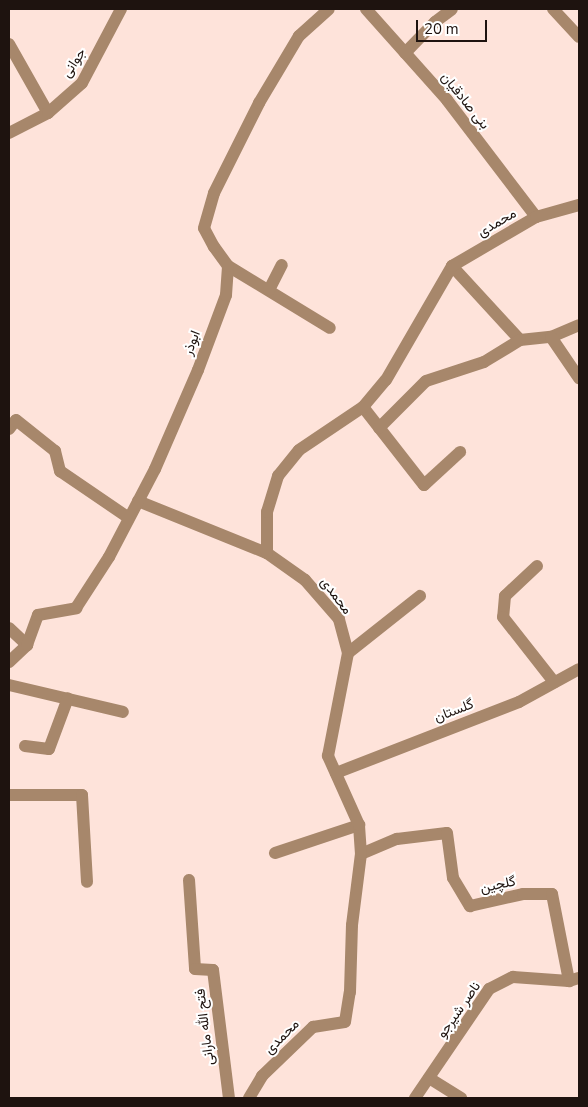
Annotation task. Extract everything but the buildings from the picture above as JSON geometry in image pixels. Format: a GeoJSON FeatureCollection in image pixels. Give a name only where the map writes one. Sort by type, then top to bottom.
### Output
{"type":"FeatureCollection","features":[{"type":"Feature","properties":{"kind":"street"},"geometry":{"type":"LineString","coordinates":[[329,9],[299,36],[260,103],[214,193],[204,228],[214,247],[228,266],[330,328]]}},
{"type":"Feature","properties":{"kind":"street","name":"بنی صادقیان"},"geometry":{"type":"LineString","coordinates":[[366,9],[447,100],[536,217]]}},
{"type":"Feature","properties":{"kind":"street"},"geometry":{"type":"LineString","coordinates":[[405,53],[435,22],[452,9]]}},
{"type":"Feature","properties":{"kind":"street"},"geometry":{"type":"LineString","coordinates":[[553,9],[579,37]]}},
{"type":"Feature","properties":{"kind":"street","name":"جوانی"},"geometry":{"type":"LineString","coordinates":[[9,133],[48,113],[82,83],[117,11]]}},
{"type":"Feature","properties":{"kind":"street"},"geometry":{"type":"LineString","coordinates":[[9,44],[48,113]]}},
{"type":"Feature","properties":{"kind":"street","name":"محمدی"},"geometry":{"type":"LineString","coordinates":[[249,1098],[262,1076],[313,1027],[345,1022],[350,992],[352,925],[361,854],[359,825],[328,756],[348,653],[339,619],[305,580],[267,553],[267,512],[278,476],[299,450],[363,407],[386,380],[452,266],[536,217],[579,205]]}},
{"type":"Feature","properties":{"kind":"street","name":"ابوذر"},"geometry":{"type":"LineString","coordinates":[[9,662],[27,645],[38,615],[76,608],[108,557],[155,469],[202,360],[226,295],[228,266]]}},
{"type":"Feature","properties":{"kind":"street"},"geometry":{"type":"LineString","coordinates":[[269,290],[282,266]]}},
{"type":"Feature","properties":{"kind":"street"},"geometry":{"type":"LineString","coordinates":[[452,266],[520,340]]}},
{"type":"Feature","properties":{"kind":"street"},"geometry":{"type":"LineString","coordinates":[[379,428],[426,382],[484,362],[520,340],[551,337],[579,325]]}},
{"type":"Feature","properties":{"kind":"street"},"geometry":{"type":"LineString","coordinates":[[551,337],[579,378]]}},
{"type":"Feature","properties":{"kind":"street"},"geometry":{"type":"LineString","coordinates":[[363,407],[424,485],[460,452]]}},
{"type":"Feature","properties":{"kind":"street"},"geometry":{"type":"LineString","coordinates":[[9,429],[16,420],[55,452],[60,471],[129,518]]}},
{"type":"Feature","properties":{"kind":"street"},"geometry":{"type":"LineString","coordinates":[[138,501],[267,553]]}},
{"type":"Feature","properties":{"kind":"street"},"geometry":{"type":"LineString","coordinates":[[538,566],[505,596],[503,617],[554,682]]}},
{"type":"Feature","properties":{"kind":"street"},"geometry":{"type":"LineString","coordinates":[[348,653],[420,596]]}},
{"type":"Feature","properties":{"kind":"street"},"geometry":{"type":"LineString","coordinates":[[9,628],[27,645]]}},
{"type":"Feature","properties":{"kind":"street","name":"گلستان"},"geometry":{"type":"LineString","coordinates":[[336,773],[519,702],[579,669]]}},
{"type":"Feature","properties":{"kind":"street"},"geometry":{"type":"LineString","coordinates":[[9,685],[123,712]]}},
{"type":"Feature","properties":{"kind":"street"},"geometry":{"type":"LineString","coordinates":[[24,746],[49,749],[68,698]]}},
{"type":"Feature","properties":{"kind":"street"},"geometry":{"type":"LineString","coordinates":[[9,795],[82,795],[87,882]]}},
{"type":"Feature","properties":{"kind":"street"},"geometry":{"type":"LineString","coordinates":[[275,853],[359,825]]}},
{"type":"Feature","properties":{"kind":"street","name":"گلچین"},"geometry":{"type":"LineString","coordinates":[[361,854],[397,839],[447,833],[453,878],[470,906],[523,894],[552,894],[574,979]]}},
{"type":"Feature","properties":{"kind":"street","name":"فتح الله مارانی"},"geometry":{"type":"LineString","coordinates":[[189,880],[194,969],[213,970],[229,1098]]}},
{"type":"Feature","properties":{"kind":"street","name":"ناصر شیرجو"},"geometry":{"type":"LineString","coordinates":[[415,1098],[488,989],[512,976],[574,979]]}},
{"type":"Feature","properties":{"kind":"street"},"geometry":{"type":"LineString","coordinates":[[429,1078],[461,1098]]}}]}
